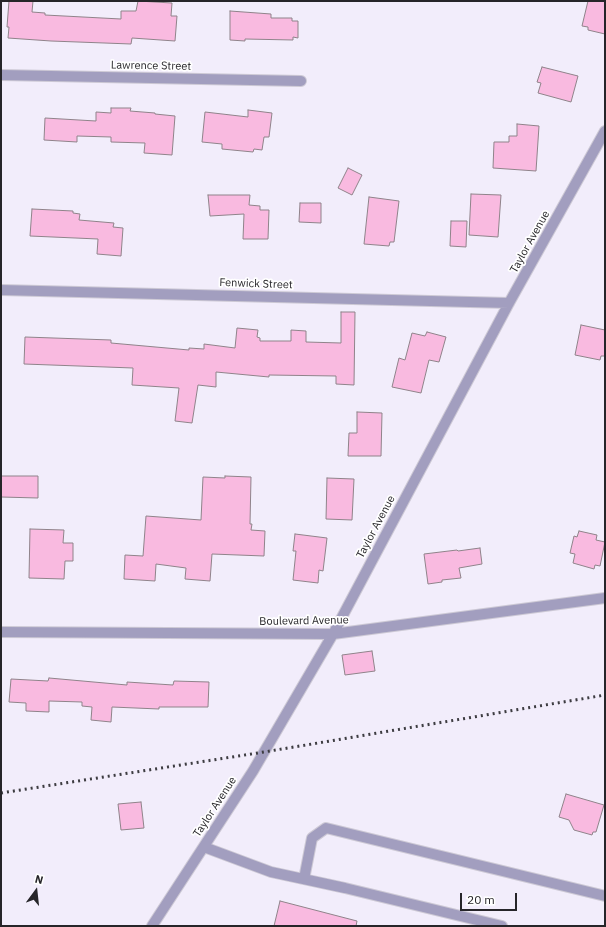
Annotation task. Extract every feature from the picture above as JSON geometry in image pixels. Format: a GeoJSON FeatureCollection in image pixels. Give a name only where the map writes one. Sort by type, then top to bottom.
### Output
{"type":"FeatureCollection","features":[{"type":"Feature","properties":{"kind":"street","name":"Lawrence Street"},"geometry":{"type":"LineString","coordinates":[[1,75],[301,81]]}},
{"type":"Feature","properties":{"kind":"street","name":"Taylor Avenue"},"geometry":{"type":"LineString","coordinates":[[157,924],[253,771],[333,634],[510,303],[605,130]]}},
{"type":"Feature","properties":{"kind":"street","name":"Fenwick Street"},"geometry":{"type":"LineString","coordinates":[[1,290],[510,303]]}},
{"type":"Feature","properties":{"kind":"street","name":"Boulevard Avenue"},"geometry":{"type":"LineString","coordinates":[[1,632],[333,634],[605,598]]}},
{"type":"Feature","properties":{"kind":"street"},"geometry":{"type":"LineString","coordinates":[[304,879],[312,838],[326,828],[605,896]]}},
{"type":"Feature","properties":{"kind":"street"},"geometry":{"type":"LineString","coordinates":[[204,847],[271,872],[502,926]]}},
{"type":"Feature","properties":{"kind":"building"},"geometry":{"type":"Polygon","coordinates":[[[9,1],[33,1],[32,12],[45,13],[45,15],[121,19],[121,11],[136,11],[138,1],[172,3],[171,16],[177,16],[175,41],[132,38],[131,44],[8,38],[9,27],[7,27],[9,1]]]}},
{"type":"Feature","properties":{"kind":"building"},"geometry":{"type":"Polygon","coordinates":[[[588,1],[605,1],[605,34],[588,30],[588,27],[582,26],[588,1]]]}},
{"type":"Feature","properties":{"kind":"building"},"geometry":{"type":"Polygon","coordinates":[[[230,11],[271,14],[271,18],[292,18],[292,21],[298,21],[298,38],[293,37],[293,40],[230,40],[230,11]]]}},
{"type":"Feature","properties":{"kind":"building"},"geometry":{"type":"Polygon","coordinates":[[[542,67],[578,76],[571,102],[538,93],[541,83],[537,82],[542,67]]]}},
{"type":"Feature","properties":{"kind":"building"},"geometry":{"type":"Polygon","coordinates":[[[111,108],[131,108],[130,111],[175,116],[172,155],[144,153],[145,143],[111,142],[111,137],[77,136],[77,142],[44,140],[45,118],[96,121],[96,112],[111,113],[111,108]]]}},
{"type":"Feature","properties":{"kind":"building"},"geometry":{"type":"Polygon","coordinates":[[[248,110],[272,113],[269,137],[264,137],[262,150],[254,149],[253,152],[222,149],[222,144],[202,142],[205,112],[248,117],[248,110]]]}},
{"type":"Feature","properties":{"kind":"building"},"geometry":{"type":"Polygon","coordinates":[[[517,124],[539,126],[536,171],[493,168],[494,142],[509,142],[509,136],[517,136],[517,124]]]}},
{"type":"Feature","properties":{"kind":"building"},"geometry":{"type":"Polygon","coordinates":[[[348,168],[362,175],[352,195],[338,188],[348,168]]]}},
{"type":"Feature","properties":{"kind":"building"},"geometry":{"type":"Polygon","coordinates":[[[471,194],[501,195],[498,237],[469,235],[471,194]]]}},
{"type":"Feature","properties":{"kind":"building"},"geometry":{"type":"Polygon","coordinates":[[[208,195],[250,195],[249,205],[260,206],[260,210],[269,210],[268,239],[243,239],[244,214],[210,216],[208,195]]]}},
{"type":"Feature","properties":{"kind":"building"},"geometry":{"type":"Polygon","coordinates":[[[369,197],[399,201],[394,242],[390,242],[389,246],[364,244],[369,197]]]}},
{"type":"Feature","properties":{"kind":"building"},"geometry":{"type":"Polygon","coordinates":[[[300,203],[321,203],[321,223],[299,222],[300,203]]]}},
{"type":"Feature","properties":{"kind":"building"},"geometry":{"type":"Polygon","coordinates":[[[32,209],[73,211],[73,213],[80,214],[79,220],[114,223],[113,227],[123,228],[121,256],[97,254],[98,239],[30,236],[32,209]]]}},
{"type":"Feature","properties":{"kind":"building"},"geometry":{"type":"Polygon","coordinates":[[[451,221],[467,221],[466,247],[450,246],[451,221]]]}},
{"type":"Feature","properties":{"kind":"building"},"geometry":{"type":"Polygon","coordinates":[[[341,312],[355,312],[354,385],[336,384],[336,376],[269,375],[269,377],[216,372],[216,387],[198,385],[192,423],[175,421],[179,388],[132,385],[133,368],[24,364],[25,337],[111,340],[111,343],[189,350],[189,348],[204,349],[204,344],[235,348],[237,328],[258,330],[257,337],[260,338],[260,341],[291,341],[291,330],[306,331],[306,342],[341,343],[341,312]]]}},
{"type":"Feature","properties":{"kind":"building"},"geometry":{"type":"Polygon","coordinates":[[[581,325],[605,330],[605,356],[601,356],[600,360],[575,355],[581,325]]]}},
{"type":"Feature","properties":{"kind":"building"},"geometry":{"type":"Polygon","coordinates":[[[427,332],[446,337],[439,362],[429,360],[421,393],[392,387],[399,358],[405,360],[412,333],[425,336],[427,332]]]}},
{"type":"Feature","properties":{"kind":"building"},"geometry":{"type":"Polygon","coordinates":[[[357,412],[382,413],[381,456],[348,456],[349,433],[357,433],[357,412]]]}},
{"type":"Feature","properties":{"kind":"building"},"geometry":{"type":"Polygon","coordinates":[[[1,476],[38,476],[38,498],[1,497],[1,476]]]}},
{"type":"Feature","properties":{"kind":"building"},"geometry":{"type":"Polygon","coordinates":[[[225,476],[251,477],[250,524],[252,524],[251,530],[265,531],[264,556],[212,554],[210,581],[185,579],[186,568],[156,564],[155,581],[124,579],[125,555],[143,556],[146,516],[201,520],[203,477],[225,478],[225,476]]]}},
{"type":"Feature","properties":{"kind":"building"},"geometry":{"type":"Polygon","coordinates":[[[327,478],[354,479],[352,520],[326,519],[327,478]]]}},
{"type":"Feature","properties":{"kind":"building"},"geometry":{"type":"Polygon","coordinates":[[[30,529],[64,530],[63,543],[73,543],[73,561],[65,561],[64,579],[29,578],[30,529]]]}},
{"type":"Feature","properties":{"kind":"building"},"geometry":{"type":"Polygon","coordinates":[[[579,531],[597,535],[596,540],[605,542],[600,566],[595,565],[594,569],[573,563],[575,554],[570,553],[574,536],[577,537],[579,531]]]}},
{"type":"Feature","properties":{"kind":"building"},"geometry":{"type":"Polygon","coordinates":[[[295,534],[327,538],[323,571],[319,570],[318,583],[293,580],[296,551],[293,551],[295,534]]]}},
{"type":"Feature","properties":{"kind":"building"},"geometry":{"type":"Polygon","coordinates":[[[480,548],[482,564],[459,568],[461,578],[442,580],[442,582],[428,584],[424,554],[480,548]]]}},
{"type":"Feature","properties":{"kind":"building"},"geometry":{"type":"Polygon","coordinates":[[[372,651],[375,671],[345,675],[342,655],[372,651]]]}},
{"type":"Feature","properties":{"kind":"building"},"geometry":{"type":"Polygon","coordinates":[[[49,678],[127,685],[127,682],[173,685],[174,681],[209,682],[208,707],[159,707],[159,709],[112,707],[111,722],[91,720],[92,707],[82,706],[82,702],[49,701],[49,712],[26,711],[26,703],[9,702],[11,679],[48,681],[49,678]]]}},
{"type":"Feature","properties":{"kind":"building"},"geometry":{"type":"Polygon","coordinates":[[[566,794],[604,805],[596,832],[593,832],[592,835],[574,830],[569,820],[559,817],[566,794]]]}},
{"type":"Feature","properties":{"kind":"building"},"geometry":{"type":"Polygon","coordinates":[[[141,802],[144,828],[121,830],[118,804],[141,802]]]}},
{"type":"Feature","properties":{"kind":"building"},"geometry":{"type":"Polygon","coordinates":[[[280,901],[357,921],[356,926],[274,926],[280,901]]]}},
{"type":"Feature","properties":{"kind":"railway"},"geometry":{"type":"LineString","coordinates":[[1,793],[264,752],[605,695]]}}]}
